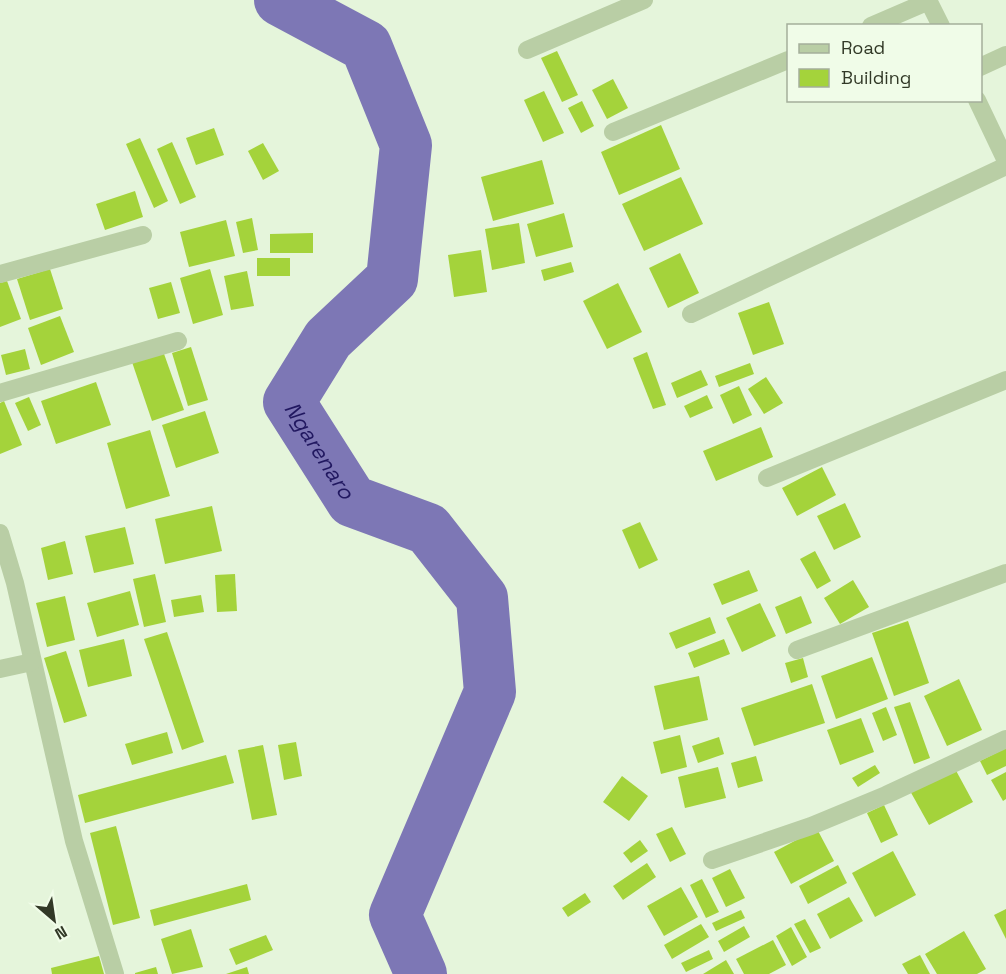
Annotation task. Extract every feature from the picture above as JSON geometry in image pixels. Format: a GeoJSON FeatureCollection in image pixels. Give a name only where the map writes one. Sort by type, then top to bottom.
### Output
{"type":"FeatureCollection","features":[{"type":"Feature","properties":{"kind":"street"},"geometry":{"type":"LineString","coordinates":[[527,50],[645,0]]}},
{"type":"Feature","properties":{"kind":"street"},"geometry":{"type":"LineString","coordinates":[[876,24],[928,1],[940,24]]}},
{"type":"Feature","properties":{"kind":"street"},"geometry":{"type":"LineString","coordinates":[[982,67],[1006,55]]}},
{"type":"Feature","properties":{"kind":"street"},"geometry":{"type":"LineString","coordinates":[[613,132],[787,61]]}},
{"type":"Feature","properties":{"kind":"street"},"geometry":{"type":"LineString","coordinates":[[978,102],[1006,161]]}},
{"type":"Feature","properties":{"kind":"street"},"geometry":{"type":"LineString","coordinates":[[691,314],[1006,166]]}},
{"type":"Feature","properties":{"kind":"street"},"geometry":{"type":"LineString","coordinates":[[0,274],[143,235]]}},
{"type":"Feature","properties":{"kind":"street"},"geometry":{"type":"LineString","coordinates":[[0,393],[178,341]]}},
{"type":"Feature","properties":{"kind":"street"},"geometry":{"type":"LineString","coordinates":[[767,478],[1006,380]]}},
{"type":"Feature","properties":{"kind":"street"},"geometry":{"type":"LineString","coordinates":[[0,533],[33,662],[74,842],[115,974]]}},
{"type":"Feature","properties":{"kind":"street"},"geometry":{"type":"LineString","coordinates":[[797,650],[1006,573]]}},
{"type":"Feature","properties":{"kind":"street"},"geometry":{"type":"LineString","coordinates":[[0,669],[33,662]]}},
{"type":"Feature","properties":{"kind":"street"},"geometry":{"type":"LineString","coordinates":[[712,860],[811,826],[886,795],[1006,739]]}},
{"type":"Feature","properties":{"kind":"building"},"geometry":{"type":"Polygon","coordinates":[[[557,51],[578,95],[562,102],[541,58],[557,51]]]}},
{"type":"Feature","properties":{"kind":"building"},"geometry":{"type":"Polygon","coordinates":[[[613,79],[628,108],[607,119],[592,90],[613,79]]]}},
{"type":"Feature","properties":{"kind":"building"},"geometry":{"type":"Polygon","coordinates":[[[544,91],[564,133],[543,142],[524,100],[544,91]]]}},
{"type":"Feature","properties":{"kind":"building"},"geometry":{"type":"Polygon","coordinates":[[[582,101],[594,126],[581,133],[568,108],[582,101]]]}},
{"type":"Feature","properties":{"kind":"building"},"geometry":{"type":"Polygon","coordinates":[[[661,125],[680,169],[619,195],[601,152],[661,125]]]}},
{"type":"Feature","properties":{"kind":"building"},"geometry":{"type":"Polygon","coordinates":[[[214,128],[224,155],[196,165],[186,138],[214,128]]]}},
{"type":"Feature","properties":{"kind":"building"},"geometry":{"type":"Polygon","coordinates":[[[140,138],[168,201],[154,208],[126,144],[140,138]]]}},
{"type":"Feature","properties":{"kind":"building"},"geometry":{"type":"Polygon","coordinates":[[[172,142],[196,197],[180,204],[157,149],[172,142]]]}},
{"type":"Feature","properties":{"kind":"building"},"geometry":{"type":"Polygon","coordinates":[[[263,143],[279,171],[263,180],[248,151],[263,143]]]}},
{"type":"Feature","properties":{"kind":"building"},"geometry":{"type":"Polygon","coordinates":[[[542,160],[554,204],[493,221],[481,177],[542,160]]]}},
{"type":"Feature","properties":{"kind":"building"},"geometry":{"type":"Polygon","coordinates":[[[681,177],[703,224],[644,251],[622,204],[681,177]]]}},
{"type":"Feature","properties":{"kind":"building"},"geometry":{"type":"Polygon","coordinates":[[[135,191],[143,217],[105,230],[96,204],[135,191]]]}},
{"type":"Feature","properties":{"kind":"building"},"geometry":{"type":"Polygon","coordinates":[[[564,213],[573,247],[536,257],[527,224],[564,213]]]}},
{"type":"Feature","properties":{"kind":"building"},"geometry":{"type":"Polygon","coordinates":[[[252,218],[258,250],[243,253],[236,222],[252,218]]]}},
{"type":"Feature","properties":{"kind":"building"},"geometry":{"type":"Polygon","coordinates":[[[226,220],[235,256],[189,267],[180,232],[226,220]]]}},
{"type":"Feature","properties":{"kind":"building"},"geometry":{"type":"Polygon","coordinates":[[[519,223],[525,263],[492,270],[485,229],[519,223]]]}},
{"type":"Feature","properties":{"kind":"building"},"geometry":{"type":"Polygon","coordinates":[[[313,233],[313,253],[270,253],[270,234],[313,233]]]}},
{"type":"Feature","properties":{"kind":"building"},"geometry":{"type":"Polygon","coordinates":[[[481,250],[487,292],[454,297],[448,255],[481,250]]]}},
{"type":"Feature","properties":{"kind":"building"},"geometry":{"type":"Polygon","coordinates":[[[680,253],[699,293],[668,308],[649,268],[680,253]]]}},
{"type":"Feature","properties":{"kind":"building"},"geometry":{"type":"Polygon","coordinates":[[[257,258],[290,258],[290,276],[257,276],[257,258]]]}},
{"type":"Feature","properties":{"kind":"building"},"geometry":{"type":"Polygon","coordinates":[[[571,262],[574,272],[544,281],[541,270],[571,262]]]}},
{"type":"Feature","properties":{"kind":"building"},"geometry":{"type":"Polygon","coordinates":[[[50,269],[63,309],[30,320],[17,279],[50,269]]]}},
{"type":"Feature","properties":{"kind":"building"},"geometry":{"type":"Polygon","coordinates":[[[210,269],[223,315],[193,324],[180,278],[210,269]]]}},
{"type":"Feature","properties":{"kind":"building"},"geometry":{"type":"Polygon","coordinates":[[[247,271],[254,306],[231,310],[224,276],[247,271]]]}},
{"type":"Feature","properties":{"kind":"building"},"geometry":{"type":"Polygon","coordinates":[[[7,281],[21,319],[0,327],[0,283],[7,281]]]}},
{"type":"Feature","properties":{"kind":"building"},"geometry":{"type":"Polygon","coordinates":[[[171,282],[180,313],[158,319],[149,288],[171,282]]]}},
{"type":"Feature","properties":{"kind":"building"},"geometry":{"type":"Polygon","coordinates":[[[618,283],[642,332],[607,349],[583,301],[618,283]]]}},
{"type":"Feature","properties":{"kind":"building"},"geometry":{"type":"Polygon","coordinates":[[[769,302],[784,344],[753,355],[738,313],[769,302]]]}},
{"type":"Feature","properties":{"kind":"building"},"geometry":{"type":"Polygon","coordinates":[[[60,316],[74,352],[41,365],[28,328],[60,316]]]}},
{"type":"Feature","properties":{"kind":"building"},"geometry":{"type":"Polygon","coordinates":[[[191,347],[208,400],[188,406],[172,353],[191,347]]]}},
{"type":"Feature","properties":{"kind":"building"},"geometry":{"type":"Polygon","coordinates":[[[25,349],[30,369],[6,375],[1,355],[25,349]]]}},
{"type":"Feature","properties":{"kind":"building"},"geometry":{"type":"Polygon","coordinates":[[[163,351],[184,410],[152,421],[132,362],[163,351]]]}},
{"type":"Feature","properties":{"kind":"building"},"geometry":{"type":"Polygon","coordinates":[[[647,352],[666,405],[653,409],[633,358],[647,352]]]}},
{"type":"Feature","properties":{"kind":"building"},"geometry":{"type":"Polygon","coordinates":[[[750,363],[754,374],[719,387],[715,376],[750,363]]]}},
{"type":"Feature","properties":{"kind":"building"},"geometry":{"type":"Polygon","coordinates":[[[701,370],[708,385],[677,398],[671,383],[701,370]]]}},
{"type":"Feature","properties":{"kind":"building"},"geometry":{"type":"Polygon","coordinates":[[[766,377],[783,403],[764,414],[748,389],[766,377]]]}},
{"type":"Feature","properties":{"kind":"building"},"geometry":{"type":"Polygon","coordinates":[[[96,382],[111,425],[56,444],[41,401],[96,382]]]}},
{"type":"Feature","properties":{"kind":"building"},"geometry":{"type":"Polygon","coordinates":[[[739,386],[752,415],[733,424],[720,395],[739,386]]]}},
{"type":"Feature","properties":{"kind":"building"},"geometry":{"type":"Polygon","coordinates":[[[707,395],[713,408],[690,418],[684,406],[707,395]]]}},
{"type":"Feature","properties":{"kind":"building"},"geometry":{"type":"Polygon","coordinates":[[[29,397],[41,425],[28,431],[15,403],[29,397]]]}},
{"type":"Feature","properties":{"kind":"building"},"geometry":{"type":"Polygon","coordinates":[[[4,401],[22,445],[0,454],[0,403],[4,401]]]}},
{"type":"Feature","properties":{"kind":"building"},"geometry":{"type":"Polygon","coordinates":[[[205,411],[219,453],[176,468],[162,425],[205,411]]]}},
{"type":"Feature","properties":{"kind":"building"},"geometry":{"type":"Polygon","coordinates":[[[761,427],[773,457],[716,481],[703,451],[761,427]]]}},
{"type":"Feature","properties":{"kind":"building"},"geometry":{"type":"Polygon","coordinates":[[[150,430],[170,496],[126,509],[107,443],[150,430]]]}},
{"type":"Feature","properties":{"kind":"building"},"geometry":{"type":"Polygon","coordinates":[[[822,467],[836,495],[797,516],[782,488],[822,467]]]}},
{"type":"Feature","properties":{"kind":"building"},"geometry":{"type":"Polygon","coordinates":[[[845,503],[861,537],[834,550],[817,516],[845,503]]]}},
{"type":"Feature","properties":{"kind":"building"},"geometry":{"type":"Polygon","coordinates":[[[212,506],[222,551],[165,564],[155,519],[212,506]]]}},
{"type":"Feature","properties":{"kind":"building"},"geometry":{"type":"Polygon","coordinates":[[[640,522],[658,560],[639,569],[622,530],[640,522]]]}},
{"type":"Feature","properties":{"kind":"building"},"geometry":{"type":"Polygon","coordinates":[[[125,527],[134,564],[94,573],[85,536],[125,527]]]}},
{"type":"Feature","properties":{"kind":"building"},"geometry":{"type":"Polygon","coordinates":[[[65,541],[73,574],[48,580],[41,548],[65,541]]]}},
{"type":"Feature","properties":{"kind":"building"},"geometry":{"type":"Polygon","coordinates":[[[815,551],[831,581],[817,589],[800,559],[815,551]]]}},
{"type":"Feature","properties":{"kind":"building"},"geometry":{"type":"Polygon","coordinates":[[[749,570],[758,591],[722,605],[713,584],[749,570]]]}},
{"type":"Feature","properties":{"kind":"building"},"geometry":{"type":"Polygon","coordinates":[[[155,574],[166,622],[144,627],[133,579],[155,574]]]}},
{"type":"Feature","properties":{"kind":"building"},"geometry":{"type":"Polygon","coordinates":[[[235,574],[237,611],[217,612],[215,575],[235,574]]]}},
{"type":"Feature","properties":{"kind":"building"},"geometry":{"type":"Polygon","coordinates":[[[853,580],[869,607],[840,624],[824,598],[853,580]]]}},
{"type":"Feature","properties":{"kind":"building"},"geometry":{"type":"Polygon","coordinates":[[[130,591],[139,625],[97,637],[87,603],[130,591]]]}},
{"type":"Feature","properties":{"kind":"building"},"geometry":{"type":"Polygon","coordinates":[[[201,595],[204,612],[174,617],[171,600],[201,595]]]}},
{"type":"Feature","properties":{"kind":"building"},"geometry":{"type":"Polygon","coordinates":[[[65,596],[75,640],[47,647],[36,603],[65,596]]]}},
{"type":"Feature","properties":{"kind":"building"},"geometry":{"type":"Polygon","coordinates":[[[801,596],[812,623],[786,634],[775,607],[801,596]]]}},
{"type":"Feature","properties":{"kind":"building"},"geometry":{"type":"Polygon","coordinates":[[[760,603],[776,636],[742,652],[726,618],[760,603]]]}},
{"type":"Feature","properties":{"kind":"building"},"geometry":{"type":"Polygon","coordinates":[[[710,617],[716,633],[676,649],[669,633],[710,617]]]}},
{"type":"Feature","properties":{"kind":"building"},"geometry":{"type":"Polygon","coordinates":[[[908,621],[929,683],[894,696],[872,633],[908,621]]]}},
{"type":"Feature","properties":{"kind":"building"},"geometry":{"type":"Polygon","coordinates":[[[167,632],[204,742],[182,750],[144,639],[167,632]]]}},
{"type":"Feature","properties":{"kind":"building"},"geometry":{"type":"Polygon","coordinates":[[[124,639],[132,676],[88,687],[79,650],[124,639]]]}},
{"type":"Feature","properties":{"kind":"building"},"geometry":{"type":"Polygon","coordinates":[[[724,639],[730,654],[694,668],[688,653],[724,639]]]}},
{"type":"Feature","properties":{"kind":"building"},"geometry":{"type":"Polygon","coordinates":[[[66,651],[87,716],[64,723],[44,658],[66,651]]]}},
{"type":"Feature","properties":{"kind":"building"},"geometry":{"type":"Polygon","coordinates":[[[872,657],[888,699],[836,719],[821,676],[872,657]]]}},
{"type":"Feature","properties":{"kind":"building"},"geometry":{"type":"Polygon","coordinates":[[[803,658],[808,677],[791,683],[785,663],[803,658]]]}},
{"type":"Feature","properties":{"kind":"building"},"geometry":{"type":"Polygon","coordinates":[[[699,676],[708,720],[664,730],[654,686],[699,676]]]}},
{"type":"Feature","properties":{"kind":"building"},"geometry":{"type":"Polygon","coordinates":[[[959,679],[982,730],[947,746],[924,696],[959,679]]]}},
{"type":"Feature","properties":{"kind":"building"},"geometry":{"type":"Polygon","coordinates":[[[812,684],[825,723],[754,746],[741,708],[812,684]]]}},
{"type":"Feature","properties":{"kind":"building"},"geometry":{"type":"Polygon","coordinates":[[[910,702],[930,758],[914,764],[894,707],[910,702]]]}},
{"type":"Feature","properties":{"kind":"building"},"geometry":{"type":"Polygon","coordinates":[[[886,707],[897,735],[883,741],[872,713],[886,707]]]}},
{"type":"Feature","properties":{"kind":"building"},"geometry":{"type":"Polygon","coordinates":[[[861,718],[874,752],[840,765],[827,730],[861,718]]]}},
{"type":"Feature","properties":{"kind":"building"},"geometry":{"type":"Polygon","coordinates":[[[167,732],[173,753],[132,765],[125,744],[167,732]]]}},
{"type":"Feature","properties":{"kind":"building"},"geometry":{"type":"Polygon","coordinates":[[[680,735],[687,767],[661,774],[653,742],[680,735]]]}},
{"type":"Feature","properties":{"kind":"building"},"geometry":{"type":"Polygon","coordinates":[[[719,737],[724,754],[698,763],[692,746],[719,737]]]}},
{"type":"Feature","properties":{"kind":"building"},"geometry":{"type":"Polygon","coordinates":[[[296,742],[302,776],[284,780],[278,745],[296,742]]]}},
{"type":"Feature","properties":{"kind":"building"},"geometry":{"type":"Polygon","coordinates":[[[263,745],[277,815],[252,820],[238,750],[263,745]]]}},
{"type":"Feature","properties":{"kind":"building"},"geometry":{"type":"Polygon","coordinates":[[[1006,748],[1006,766],[987,775],[980,761],[1006,748]]]}},
{"type":"Feature","properties":{"kind":"building"},"geometry":{"type":"Polygon","coordinates":[[[226,755],[234,783],[85,823],[78,795],[226,755]]]}},
{"type":"Feature","properties":{"kind":"building"},"geometry":{"type":"Polygon","coordinates":[[[756,756],[763,781],[738,788],[731,763],[756,756]]]}},
{"type":"Feature","properties":{"kind":"building"},"geometry":{"type":"Polygon","coordinates":[[[875,765],[880,773],[858,787],[852,778],[875,765]]]}},
{"type":"Feature","properties":{"kind":"building"},"geometry":{"type":"Polygon","coordinates":[[[953,765],[973,802],[929,825],[909,789],[953,765]]]}},
{"type":"Feature","properties":{"kind":"building"},"geometry":{"type":"Polygon","coordinates":[[[718,767],[726,798],[685,808],[678,777],[718,767]]]}},
{"type":"Feature","properties":{"kind":"building"},"geometry":{"type":"Polygon","coordinates":[[[1006,772],[1006,799],[1003,801],[991,780],[1006,772]]]}},
{"type":"Feature","properties":{"kind":"building"},"geometry":{"type":"Polygon","coordinates":[[[622,776],[648,796],[629,821],[603,802],[622,776]]]}},
{"type":"Feature","properties":{"kind":"building"},"geometry":{"type":"Polygon","coordinates":[[[884,805],[898,835],[881,843],[867,813],[884,805]]]}},
{"type":"Feature","properties":{"kind":"building"},"geometry":{"type":"Polygon","coordinates":[[[116,826],[140,918],[113,925],[90,833],[116,826]]]}},
{"type":"Feature","properties":{"kind":"building"},"geometry":{"type":"Polygon","coordinates":[[[672,827],[686,854],[670,862],[656,834],[672,827]]]}},
{"type":"Feature","properties":{"kind":"building"},"geometry":{"type":"Polygon","coordinates":[[[817,829],[834,861],[791,884],[774,852],[817,829]]]}},
{"type":"Feature","properties":{"kind":"building"},"geometry":{"type":"Polygon","coordinates":[[[640,840],[648,851],[631,863],[623,853],[640,840]]]}},
{"type":"Feature","properties":{"kind":"building"},"geometry":{"type":"Polygon","coordinates":[[[893,851],[916,895],[875,917],[852,873],[893,851]]]}},
{"type":"Feature","properties":{"kind":"building"},"geometry":{"type":"Polygon","coordinates":[[[647,863],[656,877],[623,900],[613,886],[647,863]]]}},
{"type":"Feature","properties":{"kind":"building"},"geometry":{"type":"Polygon","coordinates":[[[838,865],[847,883],[808,904],[799,886],[838,865]]]}},
{"type":"Feature","properties":{"kind":"building"},"geometry":{"type":"Polygon","coordinates":[[[730,869],[745,898],[726,907],[712,878],[730,869]]]}},
{"type":"Feature","properties":{"kind":"building"},"geometry":{"type":"Polygon","coordinates":[[[702,879],[719,912],[706,918],[690,885],[702,879]]]}},
{"type":"Feature","properties":{"kind":"building"},"geometry":{"type":"Polygon","coordinates":[[[247,884],[251,900],[154,926],[150,910],[247,884]]]}},
{"type":"Feature","properties":{"kind":"building"},"geometry":{"type":"Polygon","coordinates":[[[681,887],[698,917],[664,936],[647,906],[681,887]]]}},
{"type":"Feature","properties":{"kind":"building"},"geometry":{"type":"Polygon","coordinates":[[[585,893],[591,902],[568,917],[562,908],[585,893]]]}},
{"type":"Feature","properties":{"kind":"building"},"geometry":{"type":"Polygon","coordinates":[[[849,897],[863,921],[830,939],[817,914],[849,897]]]}},
{"type":"Feature","properties":{"kind":"building"},"geometry":{"type":"Polygon","coordinates":[[[1006,909],[1006,939],[994,915],[1006,909]]]}},
{"type":"Feature","properties":{"kind":"building"},"geometry":{"type":"Polygon","coordinates":[[[741,910],[745,918],[716,931],[712,923],[741,910]]]}},
{"type":"Feature","properties":{"kind":"building"},"geometry":{"type":"Polygon","coordinates":[[[805,919],[821,948],[810,953],[794,924],[805,919]]]}},
{"type":"Feature","properties":{"kind":"building"},"geometry":{"type":"Polygon","coordinates":[[[701,924],[709,937],[672,959],[664,945],[701,924]]]}},
{"type":"Feature","properties":{"kind":"building"},"geometry":{"type":"Polygon","coordinates":[[[744,926],[750,937],[724,952],[718,941],[744,926]]]}},
{"type":"Feature","properties":{"kind":"building"},"geometry":{"type":"Polygon","coordinates":[[[791,927],[807,957],[792,966],[776,936],[791,927]]]}},
{"type":"Feature","properties":{"kind":"building"},"geometry":{"type":"Polygon","coordinates":[[[191,929],[203,967],[172,974],[161,939],[191,929]]]}},
{"type":"Feature","properties":{"kind":"building"},"geometry":{"type":"Polygon","coordinates":[[[964,931],[986,969],[977,974],[937,974],[925,954],[964,931]]]}},
{"type":"Feature","properties":{"kind":"building"},"geometry":{"type":"Polygon","coordinates":[[[266,935],[273,950],[236,965],[229,949],[266,935]]]}},
{"type":"Feature","properties":{"kind":"building"},"geometry":{"type":"Polygon","coordinates":[[[773,940],[786,965],[769,974],[744,974],[736,959],[773,940]]]}},
{"type":"Feature","properties":{"kind":"building"},"geometry":{"type":"Polygon","coordinates":[[[709,950],[713,959],[686,972],[681,963],[709,950]]]}},
{"type":"Feature","properties":{"kind":"building"},"geometry":{"type":"Polygon","coordinates":[[[920,955],[930,974],[908,974],[902,964],[920,955]]]}},
{"type":"Feature","properties":{"kind":"building"},"geometry":{"type":"Polygon","coordinates":[[[99,956],[104,974],[52,974],[51,968],[99,956]]]}},
{"type":"Feature","properties":{"kind":"building"},"geometry":{"type":"Polygon","coordinates":[[[726,960],[734,974],[703,974],[726,960]]]}},
{"type":"Feature","properties":{"kind":"building"},"geometry":{"type":"Polygon","coordinates":[[[156,967],[158,974],[135,974],[135,973],[156,967]]]}},
{"type":"Feature","properties":{"kind":"building"},"geometry":{"type":"Polygon","coordinates":[[[247,967],[249,974],[226,974],[247,967]]]}},
{"type":"Feature","properties":{"kind":"waterway","name":"Ngarenaro"},"geometry":{"type":"LineString","coordinates":[[280,0],[366,46],[406,145],[392,279],[328,339],[289,402],[352,501],[428,529],[482,598],[490,692],[395,915],[421,974]]}}]}
